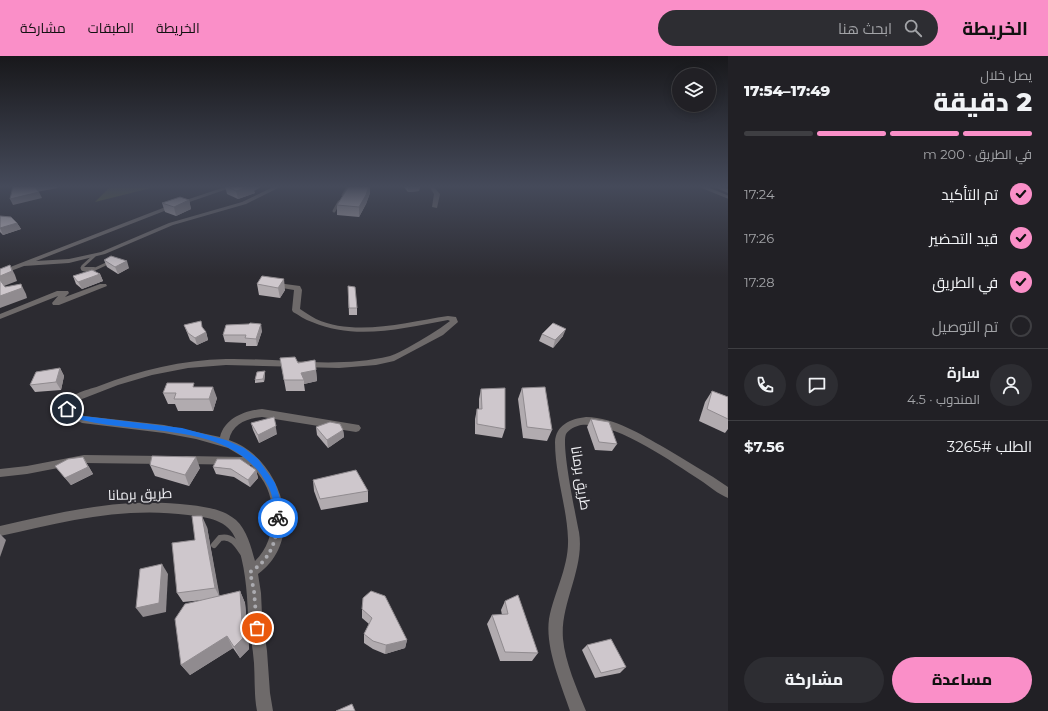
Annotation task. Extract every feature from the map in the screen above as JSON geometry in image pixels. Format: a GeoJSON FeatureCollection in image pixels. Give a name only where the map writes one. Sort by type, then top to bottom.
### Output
{"type":"FeatureCollection","features":[{"type":"Feature","properties":{"kind":"street"},"geometry":{"type":"LineString","coordinates":[[0,273],[145,217]]}},
{"type":"Feature","properties":{"kind":"street"},"geometry":{"type":"LineString","coordinates":[[24,264],[69,261],[94,256],[115,249],[171,224],[197,217]]}},
{"type":"Feature","properties":{"kind":"street"},"geometry":{"type":"LineString","coordinates":[[250,572],[265,561],[276,536],[278,520],[278,508],[272,485],[255,461],[241,450],[224,442],[182,431],[82,419],[69,414],[67,412],[67,406],[72,400],[88,393],[168,367],[231,362],[349,365],[387,360],[394,358],[440,333],[454,322],[453,319],[448,318],[409,326],[372,329],[346,329],[313,319],[296,310],[298,290],[296,288],[265,283]]}},
{"type":"Feature","properties":{"kind":"street"},"geometry":{"type":"LineString","coordinates":[[0,317],[60,293],[65,294],[56,303],[103,286]]}},
{"type":"Feature","properties":{"kind":"street"},"geometry":{"type":"LineString","coordinates":[[224,442],[224,436],[231,425],[244,417],[262,413],[356,428]]}},
{"type":"Feature","properties":{"kind":"street","name":"طريق برمانا"},"geometry":{"type":"LineString","coordinates":[[578,711],[564,672],[556,640],[556,620],[573,557],[574,539],[560,449],[560,439],[563,431],[570,426],[583,421],[600,422],[611,425],[628,432],[728,492]]}},
{"type":"Feature","properties":{"kind":"street"},"geometry":{"type":"LineString","coordinates":[[0,473],[27,470],[84,459],[255,461]]}},
{"type":"Feature","properties":{"kind":"street","name":"طريق برمانا"},"geometry":{"type":"LineString","coordinates":[[0,531],[53,518],[114,508],[143,506],[180,507],[220,516],[231,522],[240,535],[254,591],[265,711]]}},
{"type":"Feature","properties":{"kind":"lane"},"geometry":{"type":"LineString","coordinates":[[94,256],[83,266],[83,269],[86,271],[93,270],[108,263]]}},
{"type":"Feature","properties":{"kind":"lane"},"geometry":{"type":"LineString","coordinates":[[214,545],[222,537],[233,541],[242,552],[250,572]]}},
{"type":"Feature","properties":{"kind":"building"},"geometry":{"type":"Polygon","coordinates":[[[0,217],[11,217],[17,223],[0,228],[0,217]]]}},
{"type":"Feature","properties":{"kind":"building"},"geometry":{"type":"Polygon","coordinates":[[[111,256],[127,261],[115,267],[104,260],[111,256]]]}},
{"type":"Feature","properties":{"kind":"building"},"geometry":{"type":"Polygon","coordinates":[[[10,265],[12,271],[0,276],[0,269],[10,265]]]}},
{"type":"Feature","properties":{"kind":"building"},"geometry":{"type":"Polygon","coordinates":[[[92,270],[100,274],[78,282],[73,276],[92,270]]]}},
{"type":"Feature","properties":{"kind":"building"},"geometry":{"type":"Polygon","coordinates":[[[262,276],[284,279],[278,288],[257,284],[262,276]]]}},
{"type":"Feature","properties":{"kind":"building"},"geometry":{"type":"Polygon","coordinates":[[[0,280],[5,287],[21,284],[22,288],[0,296],[0,280]]]}},
{"type":"Feature","properties":{"kind":"building"},"geometry":{"type":"Polygon","coordinates":[[[348,286],[355,287],[357,308],[349,308],[348,286]]]}},
{"type":"Feature","properties":{"kind":"building"},"geometry":{"type":"Polygon","coordinates":[[[201,321],[202,327],[206,332],[195,338],[188,333],[184,325],[201,321]]]}},
{"type":"Feature","properties":{"kind":"building"},"geometry":{"type":"Polygon","coordinates":[[[250,323],[261,324],[256,339],[245,338],[246,335],[223,335],[226,325],[250,323]]]}},
{"type":"Feature","properties":{"kind":"building"},"geometry":{"type":"Polygon","coordinates":[[[553,323],[566,329],[555,340],[542,334],[553,323]]]}},
{"type":"Feature","properties":{"kind":"building"},"geometry":{"type":"Polygon","coordinates":[[[295,357],[298,363],[315,360],[316,370],[301,373],[304,380],[284,380],[280,358],[295,357]]]}},
{"type":"Feature","properties":{"kind":"building"},"geometry":{"type":"Polygon","coordinates":[[[60,368],[56,382],[30,385],[36,372],[60,368]]]}},
{"type":"Feature","properties":{"kind":"building"},"geometry":{"type":"Polygon","coordinates":[[[265,371],[263,379],[255,380],[257,372],[265,371]]]}},
{"type":"Feature","properties":{"kind":"building"},"geometry":{"type":"Polygon","coordinates":[[[167,383],[194,383],[193,387],[213,387],[209,399],[174,399],[176,393],[163,393],[167,383]]]}},
{"type":"Feature","properties":{"kind":"building"},"geometry":{"type":"Polygon","coordinates":[[[545,387],[552,430],[527,427],[522,388],[545,387]]]}},
{"type":"Feature","properties":{"kind":"building"},"geometry":{"type":"Polygon","coordinates":[[[505,388],[505,429],[477,424],[477,409],[482,409],[481,389],[505,388]]]}},
{"type":"Feature","properties":{"kind":"building"},"geometry":{"type":"Polygon","coordinates":[[[712,391],[728,397],[728,419],[707,409],[712,391]]]}},
{"type":"Feature","properties":{"kind":"building"},"geometry":{"type":"Polygon","coordinates":[[[274,417],[276,426],[258,435],[251,423],[274,417]]]}},
{"type":"Feature","properties":{"kind":"building"},"geometry":{"type":"Polygon","coordinates":[[[591,419],[609,422],[617,444],[599,442],[591,419]]]}},
{"type":"Feature","properties":{"kind":"building"},"geometry":{"type":"Polygon","coordinates":[[[330,422],[340,424],[343,430],[327,440],[316,427],[330,422]]]}},
{"type":"Feature","properties":{"kind":"building"},"geometry":{"type":"Polygon","coordinates":[[[152,456],[196,457],[185,475],[150,465],[152,456]]]}},
{"type":"Feature","properties":{"kind":"building"},"geometry":{"type":"Polygon","coordinates":[[[83,457],[88,467],[65,478],[55,466],[68,459],[83,457]]]}},
{"type":"Feature","properties":{"kind":"building"},"geometry":{"type":"Polygon","coordinates":[[[217,459],[240,459],[256,470],[248,480],[231,469],[213,467],[217,459]]]}},
{"type":"Feature","properties":{"kind":"building"},"geometry":{"type":"Polygon","coordinates":[[[356,470],[368,491],[320,499],[313,480],[356,470]]]}},
{"type":"Feature","properties":{"kind":"building"},"geometry":{"type":"Polygon","coordinates":[[[192,516],[202,516],[215,588],[177,593],[172,543],[195,540],[192,516]]]}},
{"type":"Feature","properties":{"kind":"building"},"geometry":{"type":"Polygon","coordinates":[[[162,564],[159,603],[136,608],[140,569],[162,564]]]}},
{"type":"Feature","properties":{"kind":"building"},"geometry":{"type":"Polygon","coordinates":[[[240,591],[243,638],[234,647],[227,636],[181,665],[175,619],[185,604],[240,591]]]}},
{"type":"Feature","properties":{"kind":"building"},"geometry":{"type":"Polygon","coordinates":[[[371,591],[385,596],[407,640],[386,645],[373,641],[364,634],[372,618],[362,609],[363,598],[371,591]]]}},
{"type":"Feature","properties":{"kind":"building"},"geometry":{"type":"Polygon","coordinates":[[[518,595],[538,653],[505,652],[492,615],[508,614],[505,601],[518,595]]]}},
{"type":"Feature","properties":{"kind":"building"},"geometry":{"type":"Polygon","coordinates":[[[611,639],[626,667],[601,673],[587,645],[611,639]]]}},
{"type":"Feature","properties":{"kind":"building"},"geometry":{"type":"Polygon","coordinates":[[[352,704],[355,711],[336,711],[352,704]]]}},
{"type":"Feature","properties":{"kind":"way so far"},"geometry":{"type":"LineString","coordinates":[[257,628],[254,591],[250,572],[259,567],[265,561],[276,536],[278,518]]}},
{"type":"Feature","properties":{"kind":"route"},"geometry":{"type":"LineString","coordinates":[[67,409],[67,412],[72,416],[82,419],[182,431],[224,442],[241,450],[255,461],[272,485],[276,494],[278,518]]}}]}
